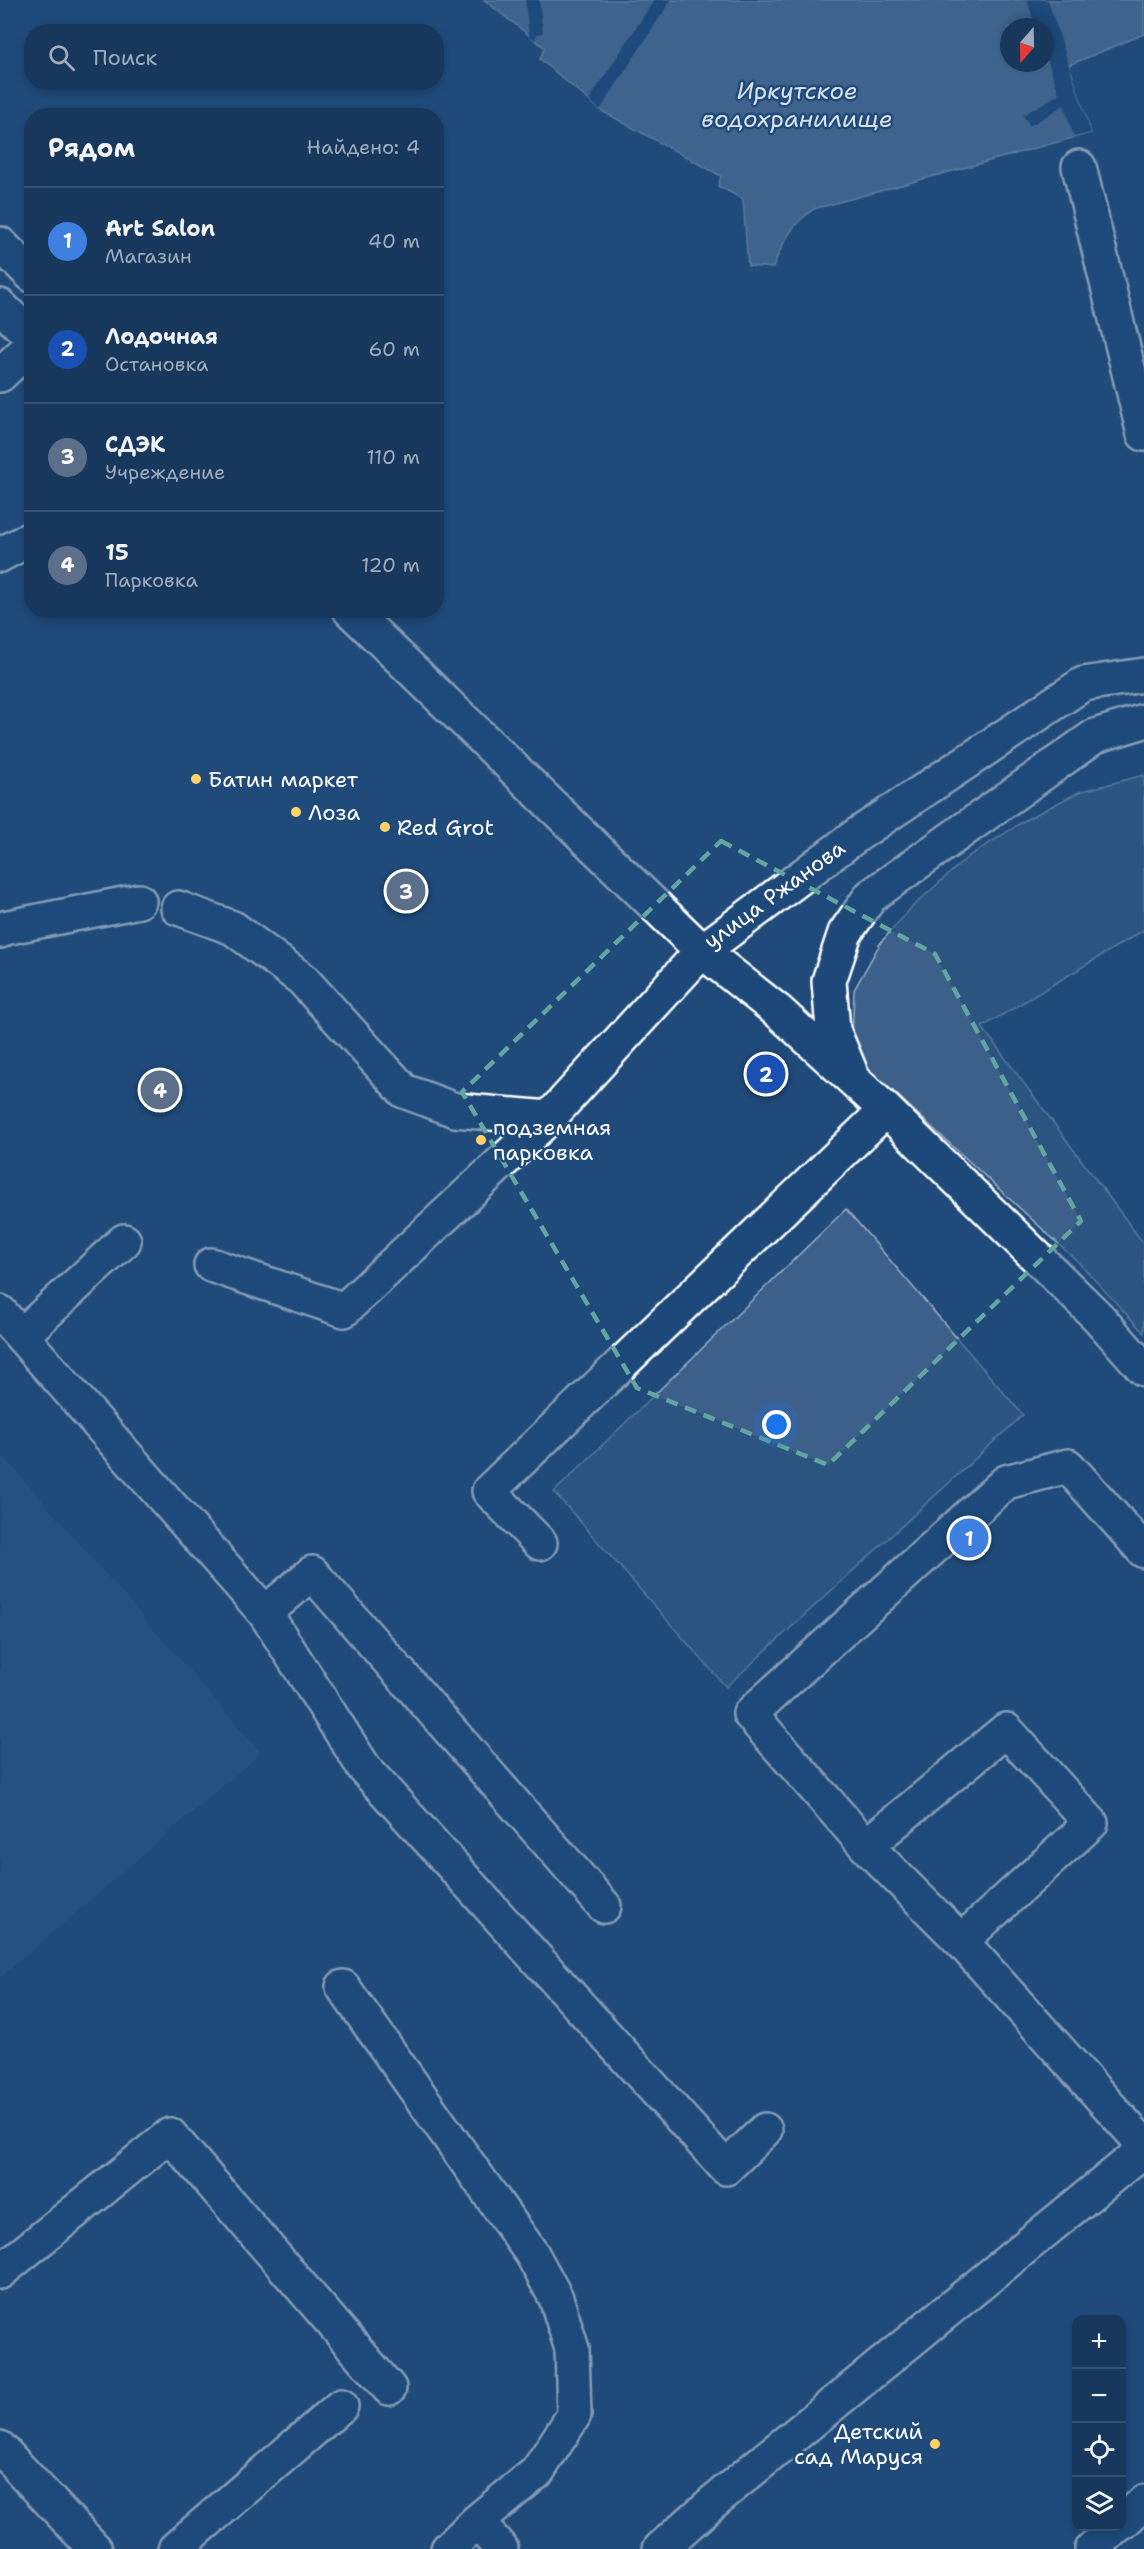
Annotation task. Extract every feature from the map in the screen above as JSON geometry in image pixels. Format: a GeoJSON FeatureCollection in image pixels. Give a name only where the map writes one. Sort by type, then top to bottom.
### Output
{"type":"FeatureCollection","features":[{"type":"Feature","properties":{"kind":"street"},"geometry":{"type":"LineString","coordinates":[[1079,167],[1144,434]]}},
{"type":"Feature","properties":{"kind":"street"},"geometry":{"type":"LineString","coordinates":[[0,243],[24,266]]}},
{"type":"Feature","properties":{"kind":"street"},"geometry":{"type":"LineString","coordinates":[[0,306],[24,329]]}},
{"type":"Feature","properties":{"kind":"street"},"geometry":{"type":"LineString","coordinates":[[0,375],[24,352]]}},
{"type":"Feature","properties":{"kind":"street"},"geometry":{"type":"LineString","coordinates":[[0,555],[24,542]]}},
{"type":"Feature","properties":{"kind":"street","name":"улица Ржанова"},"geometry":{"type":"LineString","coordinates":[[358,618],[702,951],[857,835],[1083,684],[1144,675]]}},
{"type":"Feature","properties":{"kind":"street"},"geometry":{"type":"LineString","coordinates":[[854,1081],[833,1030],[829,981],[844,933],[871,896],[1095,736],[1144,721]]}},
{"type":"Feature","properties":{"kind":"street"},"geometry":{"type":"LineString","coordinates":[[0,931],[4,927],[139,901]]}},
{"type":"Feature","properties":{"kind":"street"},"geometry":{"type":"LineString","coordinates":[[178,908],[233,928],[302,979],[404,1091],[455,1110],[549,1118]]}},
{"type":"Feature","properties":{"kind":"street"},"geometry":{"type":"LineString","coordinates":[[211,1265],[344,1310],[549,1118],[702,951],[779,1012],[886,1110],[1098,1317],[1144,1369]]}},
{"type":"Feature","properties":{"kind":"street"},"geometry":{"type":"LineString","coordinates":[[540,1543],[489,1491],[886,1110]]}},
{"type":"Feature","properties":{"kind":"street"},"geometry":{"type":"LineString","coordinates":[[124,1241],[10,1324],[265,1613],[365,1770],[726,2168],[765,2130]]}},
{"type":"Feature","properties":{"kind":"street"},"geometry":{"type":"LineString","coordinates":[[1144,1551],[1068,1466],[1006,1482],[750,1714],[866,1846],[961,1941],[1144,2145]]}},
{"type":"Feature","properties":{"kind":"street"},"geometry":{"type":"LineString","coordinates":[[265,1613],[312,1573],[604,1906]]}},
{"type":"Feature","properties":{"kind":"street"},"geometry":{"type":"LineString","coordinates":[[866,1846],[1006,1731],[1091,1823],[961,1941]]}},
{"type":"Feature","properties":{"kind":"street"},"geometry":{"type":"LineString","coordinates":[[343,1987],[532,2254],[556,2298],[572,2349],[574,2415],[537,2472],[477,2521],[448,2549]]}},
{"type":"Feature","properties":{"kind":"street"},"geometry":{"type":"LineString","coordinates":[[0,2272],[170,2135],[389,2388]]}},
{"type":"Feature","properties":{"kind":"street"},"geometry":{"type":"LineString","coordinates":[[660,2549],[713,2502],[1144,2150]]}},
{"type":"Feature","properties":{"kind":"street"},"geometry":{"type":"LineString","coordinates":[[175,2549],[341,2406]]}},
{"type":"Feature","properties":{"kind":"street"},"geometry":{"type":"LineString","coordinates":[[0,2448],[95,2549]]}},
{"type":"Feature","properties":{"kind":"street"},"geometry":{"type":"LineString","coordinates":[[1126,2519],[1144,2502]]}},
{"type":"Feature","properties":{"kind":"street"},"geometry":{"type":"LineString","coordinates":[[477,2521],[501,2549]]}},
{"type":"Feature","properties":{"kind":"street"},"geometry":{"type":"LineString","coordinates":[[1092,2549],[1112,2531]]}},
{"type":"Feature","properties":{"kind":"highlighted area"},"geometry":{"type":"Polygon","coordinates":[[[721,841],[935,954],[1081,1221],[828,1465],[637,1388],[462,1092],[721,841]]]}},
{"type":"Feature","properties":{"kind":"shaded area"},"geometry":{"type":"Polygon","coordinates":[[[1144,775],[1144,930],[982,1027],[1144,1244],[1144,1333],[1077,1261],[869,1069],[852,1041],[854,990],[881,942],[912,907],[969,856],[1027,819],[1079,792],[1144,775]]]}},
{"type":"Feature","properties":{"kind":"shaded area"},"geometry":{"type":"Polygon","coordinates":[[[846,1209],[1023,1415],[726,1687],[554,1492],[846,1209]]]}},
{"type":"Feature","properties":{"kind":"shaded area"},"geometry":{"type":"Polygon","coordinates":[[[0,1452],[261,1753],[0,1978],[0,1452]]]}},
{"type":"Feature","properties":{"kind":"water","name":"Иркутское водохранилище"},"geometry":{"type":"Polygon","coordinates":[[[484,0],[1144,0],[1144,34],[1069,65],[1091,133],[814,209],[789,235],[773,268],[748,266],[743,199],[718,186],[721,176],[600,110],[540,59],[545,48],[484,0]]]}},
{"type":"Feature","properties":{"kind":"pier"},"geometry":{"type":"Polygon","coordinates":[[[525,0],[539,0],[543,33],[537,34],[535,40],[529,36],[525,0]]]}},
{"type":"Feature","properties":{"kind":"pier"},"geometry":{"type":"Polygon","coordinates":[[[654,0],[671,0],[600,110],[589,100],[654,0]]]}},
{"type":"Feature","properties":{"kind":"pier"},"geometry":{"type":"Polygon","coordinates":[[[1027,0],[1048,0],[1054,18],[1033,18],[1027,0]]]}},
{"type":"Feature","properties":{"kind":"pier"},"geometry":{"type":"Polygon","coordinates":[[[1054,19],[1091,133],[1074,137],[1064,105],[1030,126],[1023,115],[1059,94],[1051,72],[1054,72],[1054,19]]]}},
{"type":"Feature","properties":{"kind":"place","name":"Батин маркет"},"geometry":{"type":"Point","coordinates":[196,779]}},
{"type":"Feature","properties":{"kind":"place","name":"Лоза"},"geometry":{"type":"Point","coordinates":[296,812]}},
{"type":"Feature","properties":{"kind":"place","name":"Red Grot"},"geometry":{"type":"Point","coordinates":[385,827]}},
{"type":"Feature","properties":{"kind":"place","name":"СДЭК"},"geometry":{"type":"Point","coordinates":[406,891]}},
{"type":"Feature","properties":{"kind":"place","name":"Лодочная"},"geometry":{"type":"Point","coordinates":[766,1074]}},
{"type":"Feature","properties":{"kind":"place","name":"15"},"geometry":{"type":"Point","coordinates":[160,1090]}},
{"type":"Feature","properties":{"kind":"place","name":"подземная парковка"},"geometry":{"type":"Point","coordinates":[481,1140]}},
{"type":"Feature","properties":{"kind":"place","name":"Art Salon"},"geometry":{"type":"Point","coordinates":[969,1538]}},
{"type":"Feature","properties":{"kind":"place","name":"Детский сад Маруся"},"geometry":{"type":"Point","coordinates":[935,2444]}}]}
